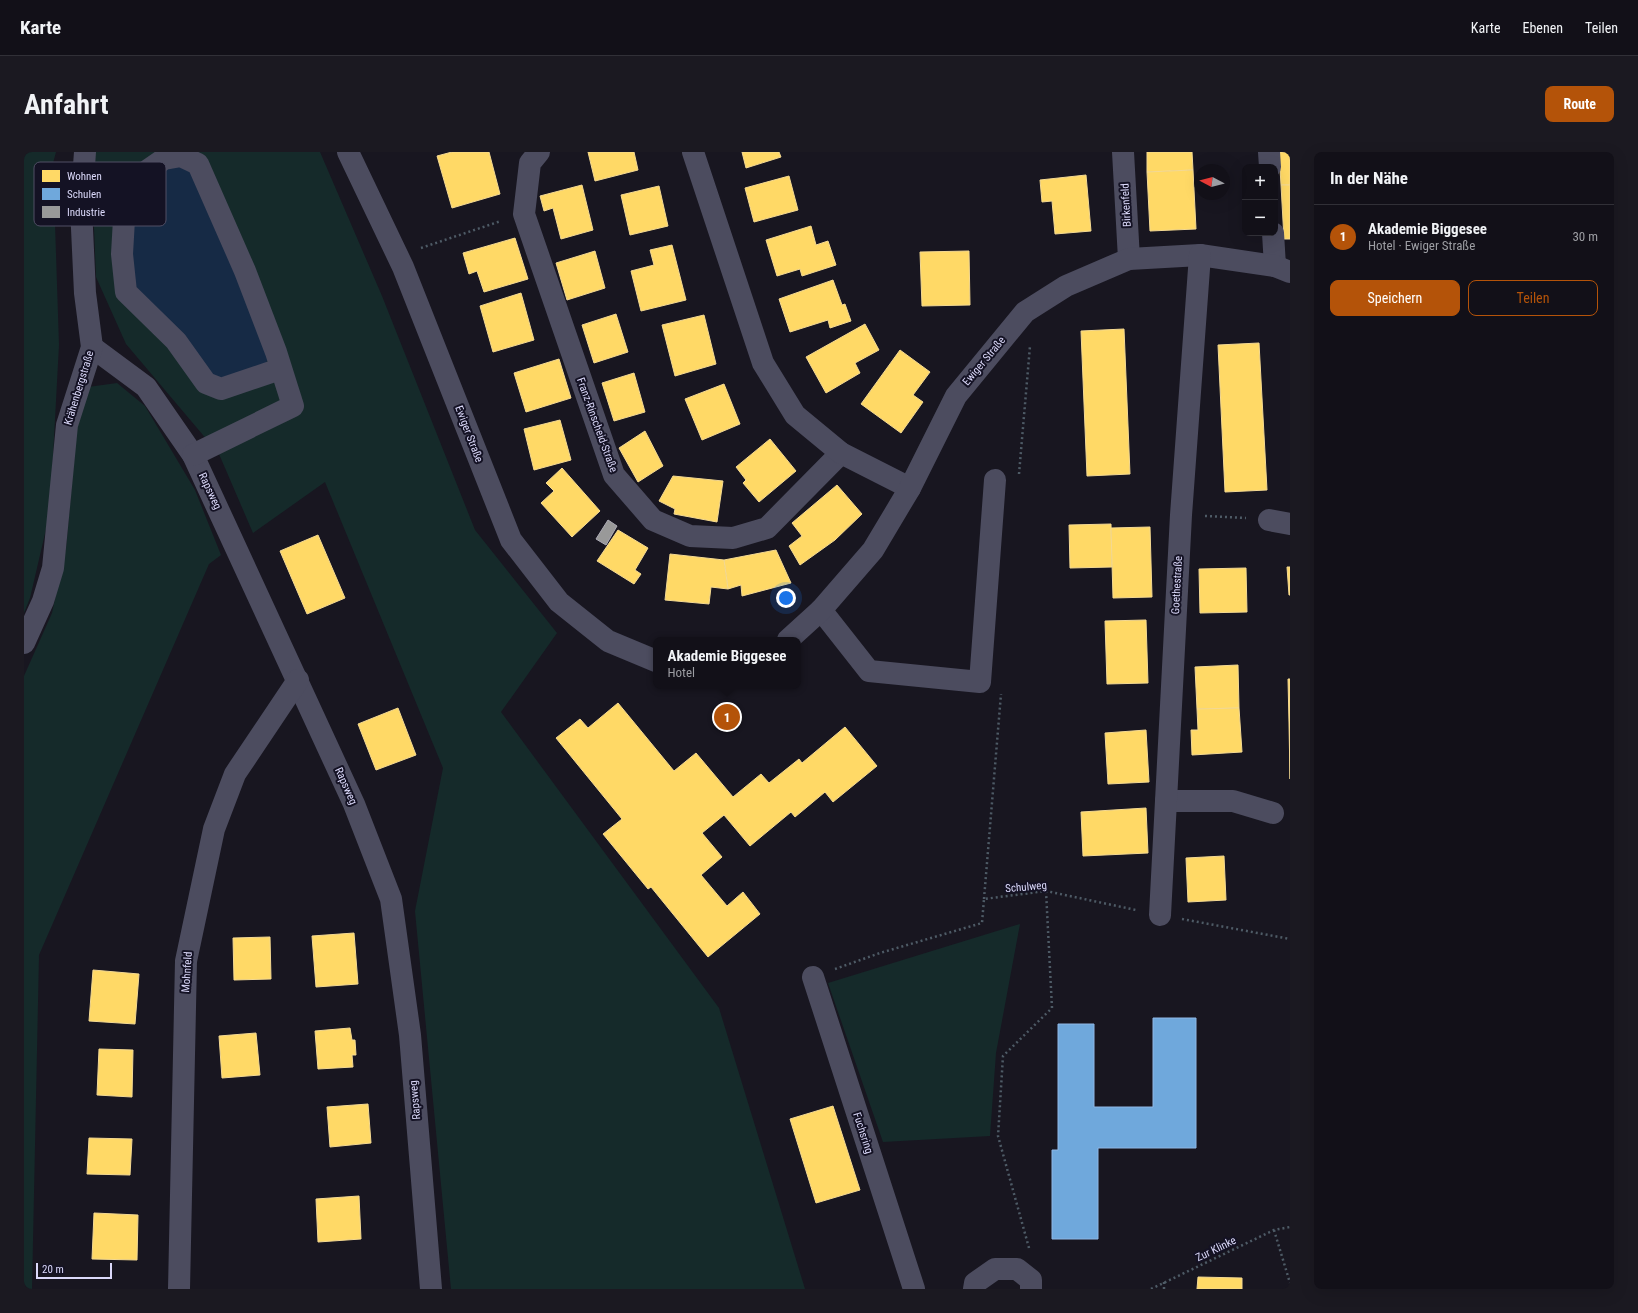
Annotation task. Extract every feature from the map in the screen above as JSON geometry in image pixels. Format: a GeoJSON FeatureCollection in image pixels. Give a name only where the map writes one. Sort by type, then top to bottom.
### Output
{"type":"FeatureCollection","features":[{"type":"Feature","properties":{"kind":"street","name":"Krähenbergstraße"},"geometry":{"type":"LineString","coordinates":[[84,162],[85,152]]}},
{"type":"Feature","properties":{"kind":"street","name":"Ewiger Straße"},"geometry":{"type":"LineString","coordinates":[[348,152],[404,267],[511,540],[559,602],[608,641],[653,660]]}},
{"type":"Feature","properties":{"kind":"street","name":"Franz-Rinscheid-Straße"},"geometry":{"type":"LineString","coordinates":[[540,152],[530,163],[524,214],[614,475],[653,520],[690,536],[733,538],[767,528],[841,453]]}},
{"type":"Feature","properties":{"kind":"street"},"geometry":{"type":"LineString","coordinates":[[693,152],[763,363],[795,415],[841,453],[910,488]]}},
{"type":"Feature","properties":{"kind":"street","name":"Birkenfeld"},"geometry":{"type":"LineString","coordinates":[[1123,152],[1129,259]]}},
{"type":"Feature","properties":{"kind":"street"},"geometry":{"type":"LineString","coordinates":[[1269,152],[1270,164]]}},
{"type":"Feature","properties":{"kind":"street"},"geometry":{"type":"LineString","coordinates":[[160,162],[164,159],[181,156],[198,164],[245,271],[276,352],[280,369],[293,406],[193,455]]}},
{"type":"Feature","properties":{"kind":"street","name":"Krähenbergstraße"},"geometry":{"type":"LineString","coordinates":[[24,643],[43,601],[53,568],[67,425],[92,347],[85,293],[82,226]]}},
{"type":"Feature","properties":{"kind":"street"},"geometry":{"type":"LineString","coordinates":[[124,226],[122,254],[126,292],[176,341],[206,383],[221,389],[280,369]]}},
{"type":"Feature","properties":{"kind":"street"},"geometry":{"type":"LineString","coordinates":[[1274,236],[1283,269]]}},
{"type":"Feature","properties":{"kind":"street","name":"Ewiger Straße"},"geometry":{"type":"LineString","coordinates":[[791,637],[822,610],[873,550],[910,488],[956,396],[1025,312],[1066,286],[1129,259],[1200,255],[1283,269]]}},
{"type":"Feature","properties":{"kind":"street","name":"Goethestraße"},"geometry":{"type":"LineString","coordinates":[[1160,915],[1180,515],[1200,255]]}},
{"type":"Feature","properties":{"kind":"street","name":"Rapsweg"},"geometry":{"type":"LineString","coordinates":[[92,347],[146,387],[193,455],[354,804],[391,899],[410,1035],[432,1289]]}},
{"type":"Feature","properties":{"kind":"street"},"geometry":{"type":"LineString","coordinates":[[822,610],[869,671],[980,682],[995,480]]}},
{"type":"Feature","properties":{"kind":"street","name":"Mohnfeld"},"geometry":{"type":"LineString","coordinates":[[179,1289],[186,961],[214,828],[235,774],[298,680]]}},
{"type":"Feature","properties":{"kind":"street"},"geometry":{"type":"LineString","coordinates":[[1166,801],[1233,801],[1273,812]]}},
{"type":"Feature","properties":{"kind":"street","name":"Fuchsring"},"geometry":{"type":"LineString","coordinates":[[813,977],[914,1289]]}},
{"type":"Feature","properties":{"kind":"street"},"geometry":{"type":"LineString","coordinates":[[974,1289],[975,1283],[995,1269],[1017,1269],[1031,1285]]}},
{"type":"Feature","properties":{"kind":"path"},"geometry":{"type":"LineString","coordinates":[[440,242],[524,214]]}},
{"type":"Feature","properties":{"kind":"path"},"geometry":{"type":"LineString","coordinates":[[1180,515],[1280,522]]}},
{"type":"Feature","properties":{"kind":"path"},"geometry":{"type":"LineString","coordinates":[[1031,1285],[1029,1250],[998,1136],[1003,1056],[1052,1008],[1046,891]]}},
{"type":"Feature","properties":{"kind":"path","name":"Schulweg"},"geometry":{"type":"LineString","coordinates":[[813,977],[880,952],[982,923],[984,899],[1046,891],[1160,915],[1290,939]]}},
{"type":"Feature","properties":{"kind":"path","name":"Zur Klinke"},"geometry":{"type":"LineString","coordinates":[[1151,1289],[1274,1230],[1290,1227]]}},
{"type":"Feature","properties":{"kind":"path"},"geometry":{"type":"LineString","coordinates":[[1274,1230],[1290,1283]]}},
{"type":"Feature","properties":{"kind":"path"},"geometry":{"type":"LineString","coordinates":[[1164,1282],[1164,1289]]}},
{"type":"Feature","properties":{"kind":"green space"},"geometry":{"type":"Polygon","coordinates":[[[24,152],[56,152],[53,162],[34,162],[34,226],[55,226],[59,345],[50,512],[30,598],[24,613],[24,152]]]}},
{"type":"Feature","properties":{"kind":"green space"},"geometry":{"type":"Polygon","coordinates":[[[95,152],[320,152],[382,296],[475,530],[557,633],[501,712],[719,1008],[805,1289],[451,1289],[415,911],[443,768],[325,482],[253,533],[219,454],[126,344],[96,277],[94,226],[166,226],[166,162],[94,162],[95,152]]]}},
{"type":"Feature","properties":{"kind":"green space"},"geometry":{"type":"Polygon","coordinates":[[[117,383],[145,406],[195,490],[221,555],[209,564],[39,955],[32,1289],[24,1289],[24,676],[52,613],[66,548],[75,451],[75,413],[88,387],[117,383]]]}},
{"type":"Feature","properties":{"kind":"green space"},"geometry":{"type":"Polygon","coordinates":[[[1020,924],[996,1053],[990,1136],[883,1142],[828,983],[1020,924]]]}},
{"type":"Feature","properties":{"kind":"water"},"geometry":{"type":"Polygon","coordinates":[[[169,164],[192,167],[270,353],[265,366],[235,379],[210,377],[133,289],[128,253],[131,226],[166,226],[166,166],[169,164]]]}},
{"type":"Feature","properties":{"kind":"building: Wohnen"},"geometry":{"type":"Polygon","coordinates":[[[452,152],[489,152],[500,194],[452,208],[437,156],[452,152]]]}},
{"type":"Feature","properties":{"kind":"building: Wohnen"},"geometry":{"type":"Polygon","coordinates":[[[588,152],[634,152],[638,170],[595,181],[588,152]]]}},
{"type":"Feature","properties":{"kind":"building: Wohnen"},"geometry":{"type":"Polygon","coordinates":[[[742,152],[779,152],[781,157],[746,168],[742,152]]]}},
{"type":"Feature","properties":{"kind":"building: Wohnen"},"geometry":{"type":"Polygon","coordinates":[[[1147,152],[1192,152],[1193,170],[1147,172],[1147,152]]]}},
{"type":"Feature","properties":{"kind":"building: Wohnen"},"geometry":{"type":"Polygon","coordinates":[[[1279,152],[1290,152],[1290,185],[1281,185],[1279,152]]]}},
{"type":"Feature","properties":{"kind":"building: Wohnen"},"geometry":{"type":"Polygon","coordinates":[[[1193,170],[1196,229],[1150,231],[1147,172],[1193,170]]]}},
{"type":"Feature","properties":{"kind":"building: Wohnen"},"geometry":{"type":"Polygon","coordinates":[[[1086,175],[1091,231],[1055,234],[1052,201],[1042,202],[1040,180],[1086,175]]]}},
{"type":"Feature","properties":{"kind":"building: Wohnen"},"geometry":{"type":"Polygon","coordinates":[[[789,176],[798,210],[754,222],[745,188],[789,176]]]}},
{"type":"Feature","properties":{"kind":"building: Wohnen"},"geometry":{"type":"Polygon","coordinates":[[[582,185],[593,230],[561,239],[553,208],[544,211],[540,196],[582,185]]]}},
{"type":"Feature","properties":{"kind":"building: Wohnen"},"geometry":{"type":"Polygon","coordinates":[[[1281,185],[1290,185],[1290,239],[1284,239],[1281,185]]]}},
{"type":"Feature","properties":{"kind":"building: Wohnen"},"geometry":{"type":"Polygon","coordinates":[[[659,186],[668,226],[630,235],[621,195],[659,186]]]}},
{"type":"Feature","properties":{"kind":"building: Wohnen"},"geometry":{"type":"Polygon","coordinates":[[[811,226],[816,245],[828,241],[836,265],[802,276],[800,269],[777,276],[766,240],[811,226]]]}},
{"type":"Feature","properties":{"kind":"building: Wohnen"},"geometry":{"type":"Polygon","coordinates":[[[515,238],[528,279],[484,292],[477,271],[469,274],[463,253],[515,238]]]}},
{"type":"Feature","properties":{"kind":"building: Wohnen"},"geometry":{"type":"Polygon","coordinates":[[[672,245],[686,300],[641,311],[631,271],[654,265],[650,250],[672,245]]]}},
{"type":"Feature","properties":{"kind":"building: Wohnen"},"geometry":{"type":"Polygon","coordinates":[[[595,251],[605,288],[567,300],[556,263],[595,251]]]}},
{"type":"Feature","properties":{"kind":"building: Wohnen"},"geometry":{"type":"Polygon","coordinates":[[[969,251],[970,305],[922,306],[920,252],[969,251]]]}},
{"type":"Feature","properties":{"kind":"building: Wohnen"},"geometry":{"type":"Polygon","coordinates":[[[833,280],[842,305],[845,304],[851,321],[830,328],[828,320],[790,332],[779,299],[833,280]]]}},
{"type":"Feature","properties":{"kind":"building: Wohnen"},"geometry":{"type":"Polygon","coordinates":[[[521,293],[534,340],[493,352],[480,306],[521,293]]]}},
{"type":"Feature","properties":{"kind":"building: Wohnen"},"geometry":{"type":"Polygon","coordinates":[[[616,314],[628,352],[594,363],[582,325],[616,314]]]}},
{"type":"Feature","properties":{"kind":"building: Wohnen"},"geometry":{"type":"Polygon","coordinates":[[[704,315],[716,364],[675,376],[662,325],[704,315]]]}},
{"type":"Feature","properties":{"kind":"building: Wohnen"},"geometry":{"type":"Polygon","coordinates":[[[865,324],[879,350],[855,363],[860,373],[826,393],[806,357],[865,324]]]}},
{"type":"Feature","properties":{"kind":"building: Wohnen"},"geometry":{"type":"Polygon","coordinates":[[[1124,329],[1130,474],[1087,476],[1081,331],[1124,329]]]}},
{"type":"Feature","properties":{"kind":"building: Wohnen"},"geometry":{"type":"Polygon","coordinates":[[[1259,343],[1267,490],[1225,492],[1218,345],[1259,343]]]}},
{"type":"Feature","properties":{"kind":"building: Wohnen"},"geometry":{"type":"Polygon","coordinates":[[[900,350],[930,372],[913,395],[923,402],[901,433],[861,404],[900,350]]]}},
{"type":"Feature","properties":{"kind":"building: Wohnen"},"geometry":{"type":"Polygon","coordinates":[[[559,359],[571,398],[526,412],[514,373],[559,359]]]}},
{"type":"Feature","properties":{"kind":"building: Wohnen"},"geometry":{"type":"Polygon","coordinates":[[[634,373],[645,412],[614,421],[602,383],[634,373]]]}},
{"type":"Feature","properties":{"kind":"building: Wohnen"},"geometry":{"type":"Polygon","coordinates":[[[724,384],[740,424],[702,440],[685,399],[724,384]]]}},
{"type":"Feature","properties":{"kind":"building: Wohnen"},"geometry":{"type":"Polygon","coordinates":[[[560,420],[571,460],[534,470],[524,429],[560,420]]]}},
{"type":"Feature","properties":{"kind":"building: Wohnen"},"geometry":{"type":"Polygon","coordinates":[[[645,431],[663,466],[638,482],[619,448],[645,431]]]}},
{"type":"Feature","properties":{"kind":"building: Wohnen"},"geometry":{"type":"Polygon","coordinates":[[[770,439],[796,471],[759,502],[743,483],[746,480],[736,467],[770,439]]]}},
{"type":"Feature","properties":{"kind":"building: Wohnen"},"geometry":{"type":"Polygon","coordinates":[[[562,468],[600,511],[572,537],[541,503],[554,491],[546,483],[562,468]]]}},
{"type":"Feature","properties":{"kind":"building: Wohnen"},"geometry":{"type":"Polygon","coordinates":[[[673,476],[723,481],[717,522],[674,514],[675,509],[659,501],[673,476]]]}},
{"type":"Feature","properties":{"kind":"building: Wohnen"},"geometry":{"type":"Polygon","coordinates":[[[837,485],[862,514],[835,540],[800,565],[789,546],[802,536],[792,523],[837,485]]]}},
{"type":"Feature","properties":{"kind":"building: Wohnen"},"geometry":{"type":"Polygon","coordinates":[[[1111,524],[1112,567],[1070,568],[1069,525],[1111,524]]]}},
{"type":"Feature","properties":{"kind":"building: Wohnen"},"geometry":{"type":"Polygon","coordinates":[[[1150,527],[1152,597],[1113,598],[1111,528],[1150,527]]]}},
{"type":"Feature","properties":{"kind":"building: Wohnen"},"geometry":{"type":"Polygon","coordinates":[[[618,530],[648,548],[635,570],[641,574],[634,584],[597,561],[618,530]]]}},
{"type":"Feature","properties":{"kind":"building: Wohnen"},"geometry":{"type":"Polygon","coordinates":[[[318,535],[345,598],[307,614],[280,551],[318,535]]]}},
{"type":"Feature","properties":{"kind":"building: Wohnen"},"geometry":{"type":"Polygon","coordinates":[[[776,550],[791,583],[742,596],[741,585],[728,589],[724,560],[776,550]]]}},
{"type":"Feature","properties":{"kind":"building: Wohnen"},"geometry":{"type":"Polygon","coordinates":[[[670,554],[724,560],[728,589],[711,587],[709,604],[665,600],[670,554]]]}},
{"type":"Feature","properties":{"kind":"building: Wohnen"},"geometry":{"type":"Polygon","coordinates":[[[1287,567],[1290,567],[1290,595],[1289,595],[1287,567]]]}},
{"type":"Feature","properties":{"kind":"building: Wohnen"},"geometry":{"type":"Polygon","coordinates":[[[1246,568],[1247,612],[1200,613],[1199,569],[1246,568]]]}},
{"type":"Feature","properties":{"kind":"building: Wohnen"},"geometry":{"type":"Polygon","coordinates":[[[1146,620],[1148,683],[1107,684],[1105,621],[1146,620]]]}},
{"type":"Feature","properties":{"kind":"building: Wohnen"},"geometry":{"type":"Polygon","coordinates":[[[1238,665],[1239,708],[1197,709],[1195,667],[1238,665]]]}},
{"type":"Feature","properties":{"kind":"building: Wohnen"},"geometry":{"type":"Polygon","coordinates":[[[1288,679],[1290,679],[1290,723],[1289,723],[1288,679]]]}},
{"type":"Feature","properties":{"kind":"building: Wohnen"},"geometry":{"type":"Polygon","coordinates":[[[618,703],[674,771],[696,753],[733,797],[761,774],[769,783],[799,759],[802,763],[845,727],[877,766],[833,802],[825,792],[795,817],[791,812],[750,846],[724,815],[702,833],[722,857],[701,875],[727,906],[743,892],[760,914],[708,957],[651,887],[648,889],[603,834],[622,819],[556,738],[580,719],[588,728],[618,703]]]}},
{"type":"Feature","properties":{"kind":"building: Wohnen"},"geometry":{"type":"Polygon","coordinates":[[[398,708],[416,755],[376,770],[358,724],[398,708]]]}},
{"type":"Feature","properties":{"kind":"building: Wohnen"},"geometry":{"type":"Polygon","coordinates":[[[1239,708],[1242,752],[1192,755],[1191,730],[1198,730],[1197,709],[1239,708]]]}},
{"type":"Feature","properties":{"kind":"building: Wohnen"},"geometry":{"type":"Polygon","coordinates":[[[1289,723],[1290,723],[1290,779],[1289,723]]]}},
{"type":"Feature","properties":{"kind":"building: Wohnen"},"geometry":{"type":"Polygon","coordinates":[[[1146,730],[1149,782],[1108,784],[1105,733],[1146,730]]]}},
{"type":"Feature","properties":{"kind":"building: Wohnen"},"geometry":{"type":"Polygon","coordinates":[[[1146,808],[1148,853],[1083,856],[1081,812],[1146,808]]]}},
{"type":"Feature","properties":{"kind":"building: Wohnen"},"geometry":{"type":"Polygon","coordinates":[[[1224,856],[1226,900],[1188,902],[1186,858],[1224,856]]]}},
{"type":"Feature","properties":{"kind":"building: Wohnen"},"geometry":{"type":"Polygon","coordinates":[[[354,933],[358,984],[316,987],[312,936],[354,933]]]}},
{"type":"Feature","properties":{"kind":"building: Wohnen"},"geometry":{"type":"Polygon","coordinates":[[[270,937],[271,979],[234,980],[233,938],[270,937]]]}},
{"type":"Feature","properties":{"kind":"building: Wohnen"},"geometry":{"type":"Polygon","coordinates":[[[93,970],[139,974],[135,1024],[89,1021],[93,970]]]}},
{"type":"Feature","properties":{"kind":"building: Wohnen"},"geometry":{"type":"Polygon","coordinates":[[[350,1028],[352,1040],[355,1040],[356,1055],[352,1055],[353,1067],[318,1069],[315,1031],[350,1028]]]}},
{"type":"Feature","properties":{"kind":"building: Wohnen"},"geometry":{"type":"Polygon","coordinates":[[[256,1033],[260,1075],[222,1078],[219,1036],[256,1033]]]}},
{"type":"Feature","properties":{"kind":"building: Wohnen"},"geometry":{"type":"Polygon","coordinates":[[[99,1049],[133,1050],[132,1097],[97,1095],[99,1049]]]}},
{"type":"Feature","properties":{"kind":"building: Wohnen"},"geometry":{"type":"Polygon","coordinates":[[[368,1104],[371,1143],[330,1147],[327,1107],[368,1104]]]}},
{"type":"Feature","properties":{"kind":"building: Wohnen"},"geometry":{"type":"Polygon","coordinates":[[[833,1106],[860,1190],[816,1203],[790,1119],[833,1106]]]}},
{"type":"Feature","properties":{"kind":"building: Wohnen"},"geometry":{"type":"Polygon","coordinates":[[[89,1138],[132,1139],[130,1175],[87,1174],[89,1138]]]}},
{"type":"Feature","properties":{"kind":"building: Wohnen"},"geometry":{"type":"Polygon","coordinates":[[[359,1196],[361,1239],[318,1242],[316,1199],[359,1196]]]}},
{"type":"Feature","properties":{"kind":"building: Wohnen"},"geometry":{"type":"Polygon","coordinates":[[[94,1213],[138,1215],[137,1260],[92,1259],[94,1213]]]}},
{"type":"Feature","properties":{"kind":"building: Wohnen"},"geometry":{"type":"Polygon","coordinates":[[[1198,1277],[1242,1278],[1242,1289],[1197,1289],[1198,1277]]]}},
{"type":"Feature","properties":{"kind":"building: Schulen"},"geometry":{"type":"Polygon","coordinates":[[[1153,1018],[1196,1018],[1196,1148],[1098,1148],[1098,1239],[1052,1239],[1052,1150],[1058,1150],[1058,1024],[1094,1024],[1094,1107],[1153,1107],[1153,1018]]]}},
{"type":"Feature","properties":{"kind":"building: Industrie"},"geometry":{"type":"Polygon","coordinates":[[[608,520],[617,526],[606,545],[596,539],[608,520]]]}},
{"type":"Feature","properties":{"kind":"place","name":"Akademie Biggesee"},"geometry":{"type":"Point","coordinates":[727,717]}}]}
